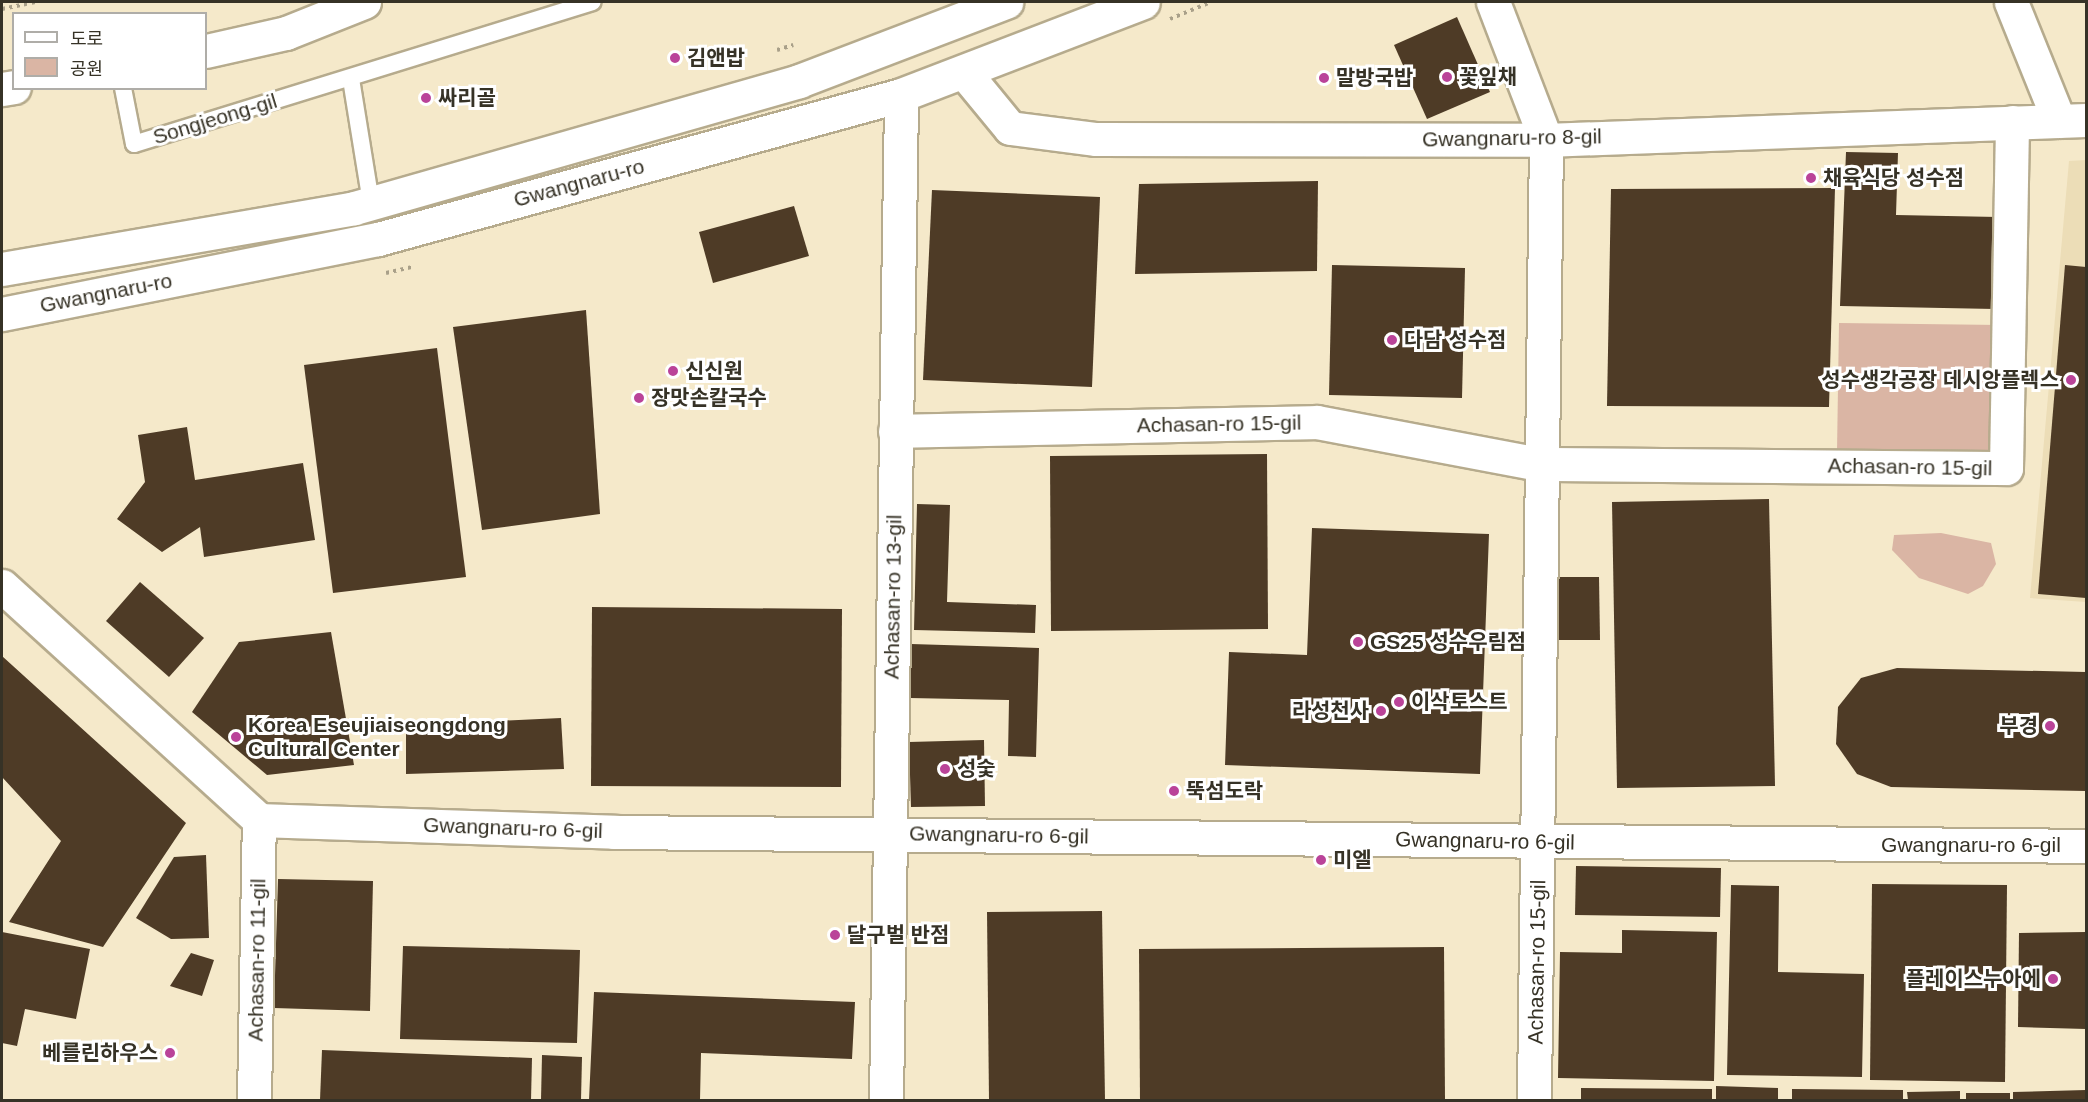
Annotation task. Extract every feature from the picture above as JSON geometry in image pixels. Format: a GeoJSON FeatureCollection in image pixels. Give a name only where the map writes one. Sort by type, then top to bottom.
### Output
{"type":"FeatureCollection","features":[{"type":"Feature","properties":{"kind":"street"},"geometry":{"type":"LineString","coordinates":[[207,51],[286,33],[364,2]]}},
{"type":"Feature","properties":{"kind":"street","name":"Gwangnaru-ro"},"geometry":{"type":"LineString","coordinates":[[2,269],[372,202],[799,81],[1006,2]]}},
{"type":"Feature","properties":{"kind":"street","name":"Gwangnaru-ro"},"geometry":{"type":"LineString","coordinates":[[2,314],[378,239],[901,94],[964,72],[1143,2]]}},
{"type":"Feature","properties":{"kind":"street","name":"Achasan-ro 15-gil"},"geometry":{"type":"LineString","coordinates":[[1493,2],[1546,140],[1540,464],[1540,841],[1534,1101]]}},
{"type":"Feature","properties":{"kind":"street"},"geometry":{"type":"LineString","coordinates":[[2011,2],[2073,121]]}},
{"type":"Feature","properties":{"kind":"street","name":"Gwangnaru-ro 8-gil"},"geometry":{"type":"LineString","coordinates":[[964,72],[1010,128],[1096,139],[1546,140],[2073,121]]}},
{"type":"Feature","properties":{"kind":"street","name":"Achasan-ro 13-gil"},"geometry":{"type":"LineString","coordinates":[[886,1101],[901,94]]}},
{"type":"Feature","properties":{"kind":"street","name":"Achasan-ro 15-gil"},"geometry":{"type":"LineString","coordinates":[[895,431],[1317,422],[1540,464],[2006,468],[2012,122]]}},
{"type":"Feature","properties":{"kind":"street"},"geometry":{"type":"LineString","coordinates":[[2,586],[260,820]]}},
{"type":"Feature","properties":{"kind":"street","name":"Gwangnaru-ro 6-gil"},"geometry":{"type":"LineString","coordinates":[[260,820],[614,832],[2086,846]]}},
{"type":"Feature","properties":{"kind":"street","name":"Achasan-ro 11-gil"},"geometry":{"type":"LineString","coordinates":[[254,1101],[260,820]]}},
{"type":"Feature","properties":{"kind":"lane","name":"Songjeong-gil"},"geometry":{"type":"LineString","coordinates":[[123,90],[134,144],[351,79],[593,2]]}},
{"type":"Feature","properties":{"kind":"lane"},"geometry":{"type":"LineString","coordinates":[[351,79],[372,202]]}},
{"type":"Feature","properties":{"kind":"path"},"geometry":{"type":"LineString","coordinates":[[2,9],[34,2]]}},
{"type":"Feature","properties":{"kind":"path"},"geometry":{"type":"LineString","coordinates":[[772,52],[806,41]]}},
{"type":"Feature","properties":{"kind":"shaded area","name":"성수생각공장 데시앙플렉스"},"geometry":{"type":"Polygon","coordinates":[[[2086,160],[2086,602],[2030,598],[2069,161],[2086,160]]]}},
{"type":"Feature","properties":{"kind":"green space"},"geometry":{"type":"Polygon","coordinates":[[[1839,323],[2000,325],[1998,454],[1837,451],[1839,323]]]}},
{"type":"Feature","properties":{"kind":"green space"},"geometry":{"type":"Polygon","coordinates":[[[1941,533],[1991,543],[1996,564],[1983,586],[1968,594],[1919,578],[1892,550],[1894,535],[1941,533]]]}},
{"type":"Feature","properties":{"kind":"building"},"geometry":{"type":"Polygon","coordinates":[[[1457,17],[1490,92],[1427,119],[1394,45],[1457,17]]]}},
{"type":"Feature","properties":{"kind":"building"},"geometry":{"type":"Polygon","coordinates":[[[1846,152],[1898,153],[1896,215],[1998,217],[1995,309],[1840,306],[1846,152]]]}},
{"type":"Feature","properties":{"kind":"building"},"geometry":{"type":"Polygon","coordinates":[[[1318,181],[1317,271],[1135,274],[1139,184],[1318,181]]]}},
{"type":"Feature","properties":{"kind":"building"},"geometry":{"type":"Polygon","coordinates":[[[1835,188],[1829,407],[1607,406],[1611,189],[1835,188]]]}},
{"type":"Feature","properties":{"kind":"building"},"geometry":{"type":"Polygon","coordinates":[[[932,190],[1100,197],[1092,387],[923,380],[932,190]]]}},
{"type":"Feature","properties":{"kind":"building"},"geometry":{"type":"Polygon","coordinates":[[[794,206],[809,256],[713,283],[699,232],[794,206]]]}},
{"type":"Feature","properties":{"kind":"building"},"geometry":{"type":"Polygon","coordinates":[[[1332,265],[1465,268],[1462,398],[1329,395],[1332,265]]]}},
{"type":"Feature","properties":{"kind":"building","name":"성수생각공장 데시앙플렉스"},"geometry":{"type":"Polygon","coordinates":[[[2065,265],[2086,267],[2086,598],[2038,594],[2065,265]]]}},
{"type":"Feature","properties":{"kind":"building"},"geometry":{"type":"Polygon","coordinates":[[[586,310],[600,514],[482,530],[453,327],[586,310]]]}},
{"type":"Feature","properties":{"kind":"building"},"geometry":{"type":"Polygon","coordinates":[[[437,348],[466,577],[333,593],[304,365],[437,348]]]}},
{"type":"Feature","properties":{"kind":"building"},"geometry":{"type":"Polygon","coordinates":[[[187,427],[195,480],[303,463],[315,540],[204,557],[200,527],[162,552],[117,519],[145,482],[138,435],[187,427]]]}},
{"type":"Feature","properties":{"kind":"building"},"geometry":{"type":"Polygon","coordinates":[[[1267,454],[1268,629],[1051,631],[1050,456],[1267,454]]]}},
{"type":"Feature","properties":{"kind":"building"},"geometry":{"type":"Polygon","coordinates":[[[1769,499],[1775,786],[1617,788],[1612,502],[1769,499]]]}},
{"type":"Feature","properties":{"kind":"building"},"geometry":{"type":"Polygon","coordinates":[[[917,504],[950,505],[947,602],[1036,605],[1035,633],[914,630],[917,504]]]}},
{"type":"Feature","properties":{"kind":"building"},"geometry":{"type":"Polygon","coordinates":[[[1312,528],[1489,534],[1480,774],[1225,765],[1229,652],[1307,655],[1312,528]]]}},
{"type":"Feature","properties":{"kind":"building"},"geometry":{"type":"Polygon","coordinates":[[[1559,577],[1599,577],[1600,640],[1559,640],[1559,577]]]}},
{"type":"Feature","properties":{"kind":"building"},"geometry":{"type":"Polygon","coordinates":[[[140,582],[204,638],[169,677],[106,621],[140,582]]]}},
{"type":"Feature","properties":{"kind":"building"},"geometry":{"type":"Polygon","coordinates":[[[592,607],[842,609],[841,787],[591,786],[592,607]]]}},
{"type":"Feature","properties":{"kind":"building"},"geometry":{"type":"Polygon","coordinates":[[[331,632],[354,765],[267,775],[192,712],[239,642],[331,632]]]}},
{"type":"Feature","properties":{"kind":"building"},"geometry":{"type":"Polygon","coordinates":[[[911,644],[1039,648],[1036,757],[1008,756],[1009,700],[910,698],[911,644]]]}},
{"type":"Feature","properties":{"kind":"building"},"geometry":{"type":"Polygon","coordinates":[[[2,656],[186,823],[103,947],[9,922],[61,841],[2,777],[2,656]]]}},
{"type":"Feature","properties":{"kind":"building"},"geometry":{"type":"Polygon","coordinates":[[[1897,668],[2086,672],[2086,791],[1891,787],[1857,774],[1836,744],[1838,707],[1861,678],[1897,668]]]}},
{"type":"Feature","properties":{"kind":"building"},"geometry":{"type":"Polygon","coordinates":[[[561,718],[564,769],[406,774],[406,725],[561,718]]]}},
{"type":"Feature","properties":{"kind":"building"},"geometry":{"type":"Polygon","coordinates":[[[984,740],[985,806],[911,807],[909,742],[984,740]]]}},
{"type":"Feature","properties":{"kind":"building"},"geometry":{"type":"Polygon","coordinates":[[[206,855],[209,938],[171,939],[136,918],[174,857],[206,855]]]}},
{"type":"Feature","properties":{"kind":"building"},"geometry":{"type":"Polygon","coordinates":[[[1576,866],[1721,868],[1720,917],[1575,915],[1576,866]]]}},
{"type":"Feature","properties":{"kind":"building"},"geometry":{"type":"Polygon","coordinates":[[[278,879],[373,881],[370,1011],[274,1008],[278,879]]]}},
{"type":"Feature","properties":{"kind":"building"},"geometry":{"type":"Polygon","coordinates":[[[1872,884],[2007,885],[2005,1082],[1870,1080],[1872,884]]]}},
{"type":"Feature","properties":{"kind":"building"},"geometry":{"type":"Polygon","coordinates":[[[1731,885],[1779,886],[1778,972],[1864,974],[1862,1077],[1727,1075],[1731,885]]]}},
{"type":"Feature","properties":{"kind":"building"},"geometry":{"type":"Polygon","coordinates":[[[1102,911],[1105,1100],[989,1100],[987,912],[1102,911]]]}},
{"type":"Feature","properties":{"kind":"building"},"geometry":{"type":"Polygon","coordinates":[[[1622,930],[1717,932],[1714,1081],[1558,1078],[1560,952],[1622,953],[1622,930]]]}},
{"type":"Feature","properties":{"kind":"building"},"geometry":{"type":"Polygon","coordinates":[[[2,932],[90,949],[76,1019],[25,1009],[17,1046],[2,1043],[2,932]]]}},
{"type":"Feature","properties":{"kind":"building"},"geometry":{"type":"Polygon","coordinates":[[[2086,932],[2086,1029],[2018,1027],[2019,933],[2086,932]]]}},
{"type":"Feature","properties":{"kind":"building"},"geometry":{"type":"Polygon","coordinates":[[[403,946],[580,950],[577,1043],[400,1039],[403,946]]]}},
{"type":"Feature","properties":{"kind":"building"},"geometry":{"type":"Polygon","coordinates":[[[1444,947],[1445,1100],[1140,1100],[1139,949],[1444,947]]]}},
{"type":"Feature","properties":{"kind":"building"},"geometry":{"type":"Polygon","coordinates":[[[191,953],[214,960],[202,996],[170,986],[191,953]]]}},
{"type":"Feature","properties":{"kind":"building"},"geometry":{"type":"Polygon","coordinates":[[[594,992],[855,1002],[852,1059],[701,1053],[700,1100],[589,1100],[594,992]]]}},
{"type":"Feature","properties":{"kind":"building"},"geometry":{"type":"Polygon","coordinates":[[[322,1050],[532,1058],[531,1100],[320,1100],[322,1050]]]}},
{"type":"Feature","properties":{"kind":"building"},"geometry":{"type":"Polygon","coordinates":[[[542,1055],[582,1057],[581,1100],[541,1100],[542,1055]]]}},
{"type":"Feature","properties":{"kind":"building"},"geometry":{"type":"Polygon","coordinates":[[[1716,1086],[1778,1088],[1778,1100],[1716,1100],[1716,1086]]]}},
{"type":"Feature","properties":{"kind":"building"},"geometry":{"type":"Polygon","coordinates":[[[1581,1088],[1712,1089],[1712,1100],[1581,1100],[1581,1088]]]}},
{"type":"Feature","properties":{"kind":"building"},"geometry":{"type":"Polygon","coordinates":[[[1792,1089],[1903,1090],[1903,1100],[1792,1100],[1792,1089]]]}},
{"type":"Feature","properties":{"kind":"building"},"geometry":{"type":"Polygon","coordinates":[[[2086,1090],[2086,1100],[2013,1100],[2013,1092],[2086,1090]]]}},
{"type":"Feature","properties":{"kind":"building"},"geometry":{"type":"Polygon","coordinates":[[[1960,1091],[1960,1100],[1908,1100],[1907,1092],[1960,1091]]]}},
{"type":"Feature","properties":{"kind":"building"},"geometry":{"type":"Polygon","coordinates":[[[1966,1093],[2010,1093],[2010,1100],[1966,1100],[1966,1093]]]}},
{"type":"Feature","properties":{"kind":"place","name":"김앤밥"},"geometry":{"type":"Point","coordinates":[675,58]}},
{"type":"Feature","properties":{"kind":"place","name":"꽃잎채"},"geometry":{"type":"Point","coordinates":[1447,77]}},
{"type":"Feature","properties":{"kind":"place","name":"말방국밥"},"geometry":{"type":"Point","coordinates":[1324,78]}},
{"type":"Feature","properties":{"kind":"place","name":"싸리골"},"geometry":{"type":"Point","coordinates":[426,98]}},
{"type":"Feature","properties":{"kind":"place","name":"채육식당 성수점"},"geometry":{"type":"Point","coordinates":[1811,178]}},
{"type":"Feature","properties":{"kind":"place","name":"다담 성수점"},"geometry":{"type":"Point","coordinates":[1392,340]}},
{"type":"Feature","properties":{"kind":"place","name":"신신원"},"geometry":{"type":"Point","coordinates":[673,371]}},
{"type":"Feature","properties":{"kind":"place","name":"성수생각공장 데시앙플렉스"},"geometry":{"type":"Point","coordinates":[2071,380]}},
{"type":"Feature","properties":{"kind":"place","name":"장맛손칼국수"},"geometry":{"type":"Point","coordinates":[639,398]}},
{"type":"Feature","properties":{"kind":"place","name":"GS25 성수우림점"},"geometry":{"type":"Point","coordinates":[1358,642]}},
{"type":"Feature","properties":{"kind":"place","name":"이삭토스트"},"geometry":{"type":"Point","coordinates":[1399,702]}},
{"type":"Feature","properties":{"kind":"place","name":"라성천사"},"geometry":{"type":"Point","coordinates":[1381,711]}},
{"type":"Feature","properties":{"kind":"place","name":"부경"},"geometry":{"type":"Point","coordinates":[2050,726]}},
{"type":"Feature","properties":{"kind":"place","name":"Korea Eseujiaiseongdong Cultural Center"},"geometry":{"type":"Point","coordinates":[236,737]}},
{"type":"Feature","properties":{"kind":"place","name":"성숯"},"geometry":{"type":"Point","coordinates":[945,769]}},
{"type":"Feature","properties":{"kind":"place","name":"뚝섬도락"},"geometry":{"type":"Point","coordinates":[1174,791]}},
{"type":"Feature","properties":{"kind":"place","name":"미엘"},"geometry":{"type":"Point","coordinates":[1321,860]}},
{"type":"Feature","properties":{"kind":"place","name":"달구벌 반점"},"geometry":{"type":"Point","coordinates":[835,935]}},
{"type":"Feature","properties":{"kind":"place","name":"플레이스누아에"},"geometry":{"type":"Point","coordinates":[2053,979]}},
{"type":"Feature","properties":{"kind":"place","name":"베를린하우스"},"geometry":{"type":"Point","coordinates":[170,1053]}}]}
